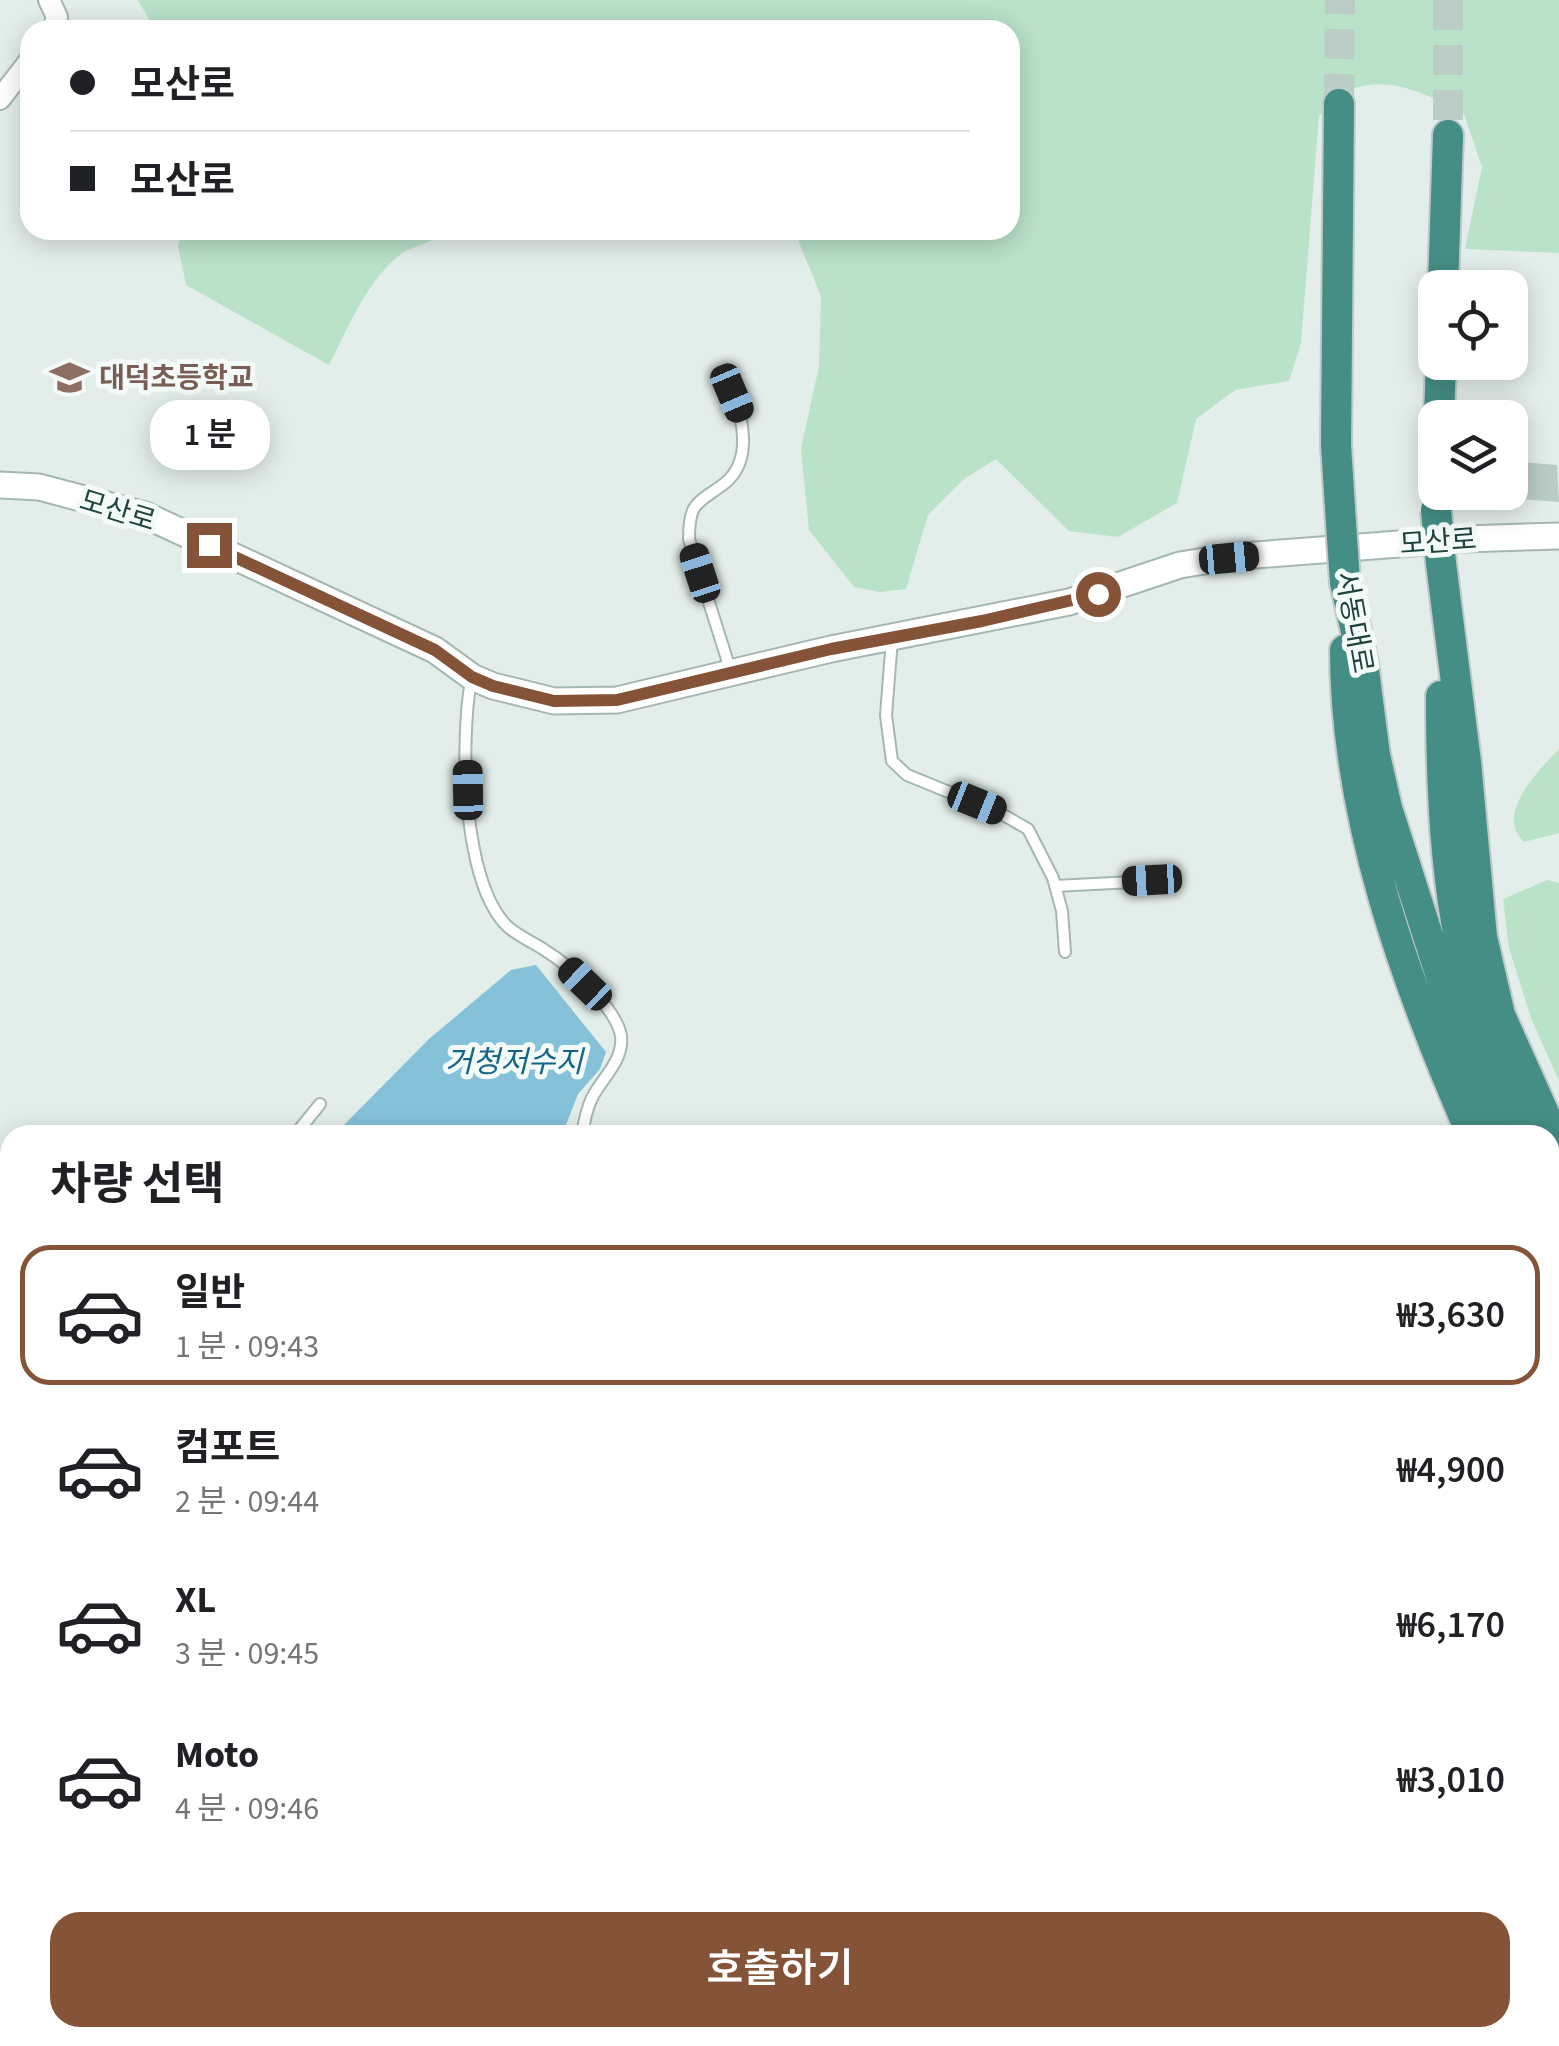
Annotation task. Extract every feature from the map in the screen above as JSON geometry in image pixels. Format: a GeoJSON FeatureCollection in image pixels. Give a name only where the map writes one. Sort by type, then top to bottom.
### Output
{"type":"FeatureCollection","features":[{"type":"Feature","properties":{"kind":"highway","name":"서동대로"},"geometry":{"type":"LineString","coordinates":[[1340,104],[1336,445],[1345,582],[1345,686],[1358,796],[1411,990],[1516,1125]]}},
{"type":"Feature","properties":{"kind":"highway"},"geometry":{"type":"LineString","coordinates":[[1444,270],[1448,135]]}},
{"type":"Feature","properties":{"kind":"highway"},"geometry":{"type":"LineString","coordinates":[[1437,510],[1441,761],[1458,934],[1478,1014],[1519,1125]]}},
{"type":"Feature","properties":{"kind":"highway"},"geometry":{"type":"LineString","coordinates":[[1440,563],[1466,762],[1482,937],[1521,1125]]}},
{"type":"Feature","properties":{"kind":"street"},"geometry":{"type":"LineString","coordinates":[[0,99],[20,73]]}},
{"type":"Feature","properties":{"kind":"street","name":"모산로"},"geometry":{"type":"LineString","coordinates":[[0,486],[39,487],[144,515],[435,650],[472,677],[554,701],[617,700],[1069,602],[1180,566],[1229,558],[1464,538],[1559,536]]}},
{"type":"Feature","properties":{"kind":"lane"},"geometry":{"type":"LineString","coordinates":[[732,393],[741,413],[744,438],[738,464],[727,482],[697,501],[689,518],[689,539],[732,673]]}},
{"type":"Feature","properties":{"kind":"lane"},"geometry":{"type":"LineString","coordinates":[[892,638],[886,715],[892,761],[907,776],[998,812],[1028,829],[1055,886],[1062,911],[1065,952]]}},
{"type":"Feature","properties":{"kind":"lane"},"geometry":{"type":"LineString","coordinates":[[472,677],[467,705],[468,818],[488,898],[505,924],[560,960],[585,984],[609,1012],[621,1036],[617,1058],[593,1095],[585,1125]]}},
{"type":"Feature","properties":{"kind":"lane"},"geometry":{"type":"LineString","coordinates":[[1055,886],[1152,880]]}},
{"type":"Feature","properties":{"kind":"lane"},"geometry":{"type":"LineString","coordinates":[[303,1125],[320,1104]]}},
{"type":"Feature","properties":{"kind":"green space"},"geometry":{"type":"Polygon","coordinates":[[[138,0],[1559,0],[1559,253],[1465,249],[1482,167],[1464,114],[1409,89],[1380,84],[1350,90],[1319,116],[1301,343],[1289,381],[1235,390],[1196,419],[1177,503],[1118,537],[1069,531],[996,459],[964,479],[928,515],[906,589],[880,592],[854,587],[809,530],[801,449],[819,366],[821,296],[798,240],[1020,240],[1020,20],[149,20],[138,0]]]}},
{"type":"Feature","properties":{"kind":"green space"},"geometry":{"type":"Polygon","coordinates":[[[180,240],[432,240],[397,257],[376,280],[329,365],[186,285],[180,240]]]}},
{"type":"Feature","properties":{"kind":"green space"},"geometry":{"type":"Polygon","coordinates":[[[1559,749],[1559,833],[1524,842],[1516,831],[1517,806],[1531,780],[1559,749]]]}},
{"type":"Feature","properties":{"kind":"green space"},"geometry":{"type":"Polygon","coordinates":[[[1547,880],[1559,883],[1559,1081],[1531,1018],[1509,948],[1503,899],[1547,880]]]}},
{"type":"Feature","properties":{"kind":"water","name":"거청저수지"},"geometry":{"type":"Polygon","coordinates":[[[536,965],[606,1052],[600,1069],[578,1094],[566,1125],[344,1125],[429,1039],[511,970],[536,965]]]}},
{"type":"Feature","properties":{"kind":"building"},"geometry":{"type":"Polygon","coordinates":[[[1528,463],[1557,465],[1559,502],[1528,499],[1528,463]]]}},
{"type":"Feature","properties":{"kind":"tunnel"},"geometry":{"type":"LineString","coordinates":[[1339,104],[1340,0]]}},
{"type":"Feature","properties":{"kind":"tunnel"},"geometry":{"type":"LineString","coordinates":[[1448,0],[1448,135]]}},
{"type":"Feature","properties":{"kind":"place","name":"대덕초등학교"},"geometry":{"type":"Point","coordinates":[69,377]}},
{"type":"Feature","properties":{"kind":"route"},"geometry":{"type":"LineString","coordinates":[[209,545],[435,650],[472,677],[554,701],[617,700],[831,649],[982,621],[1098,594]]}}]}
